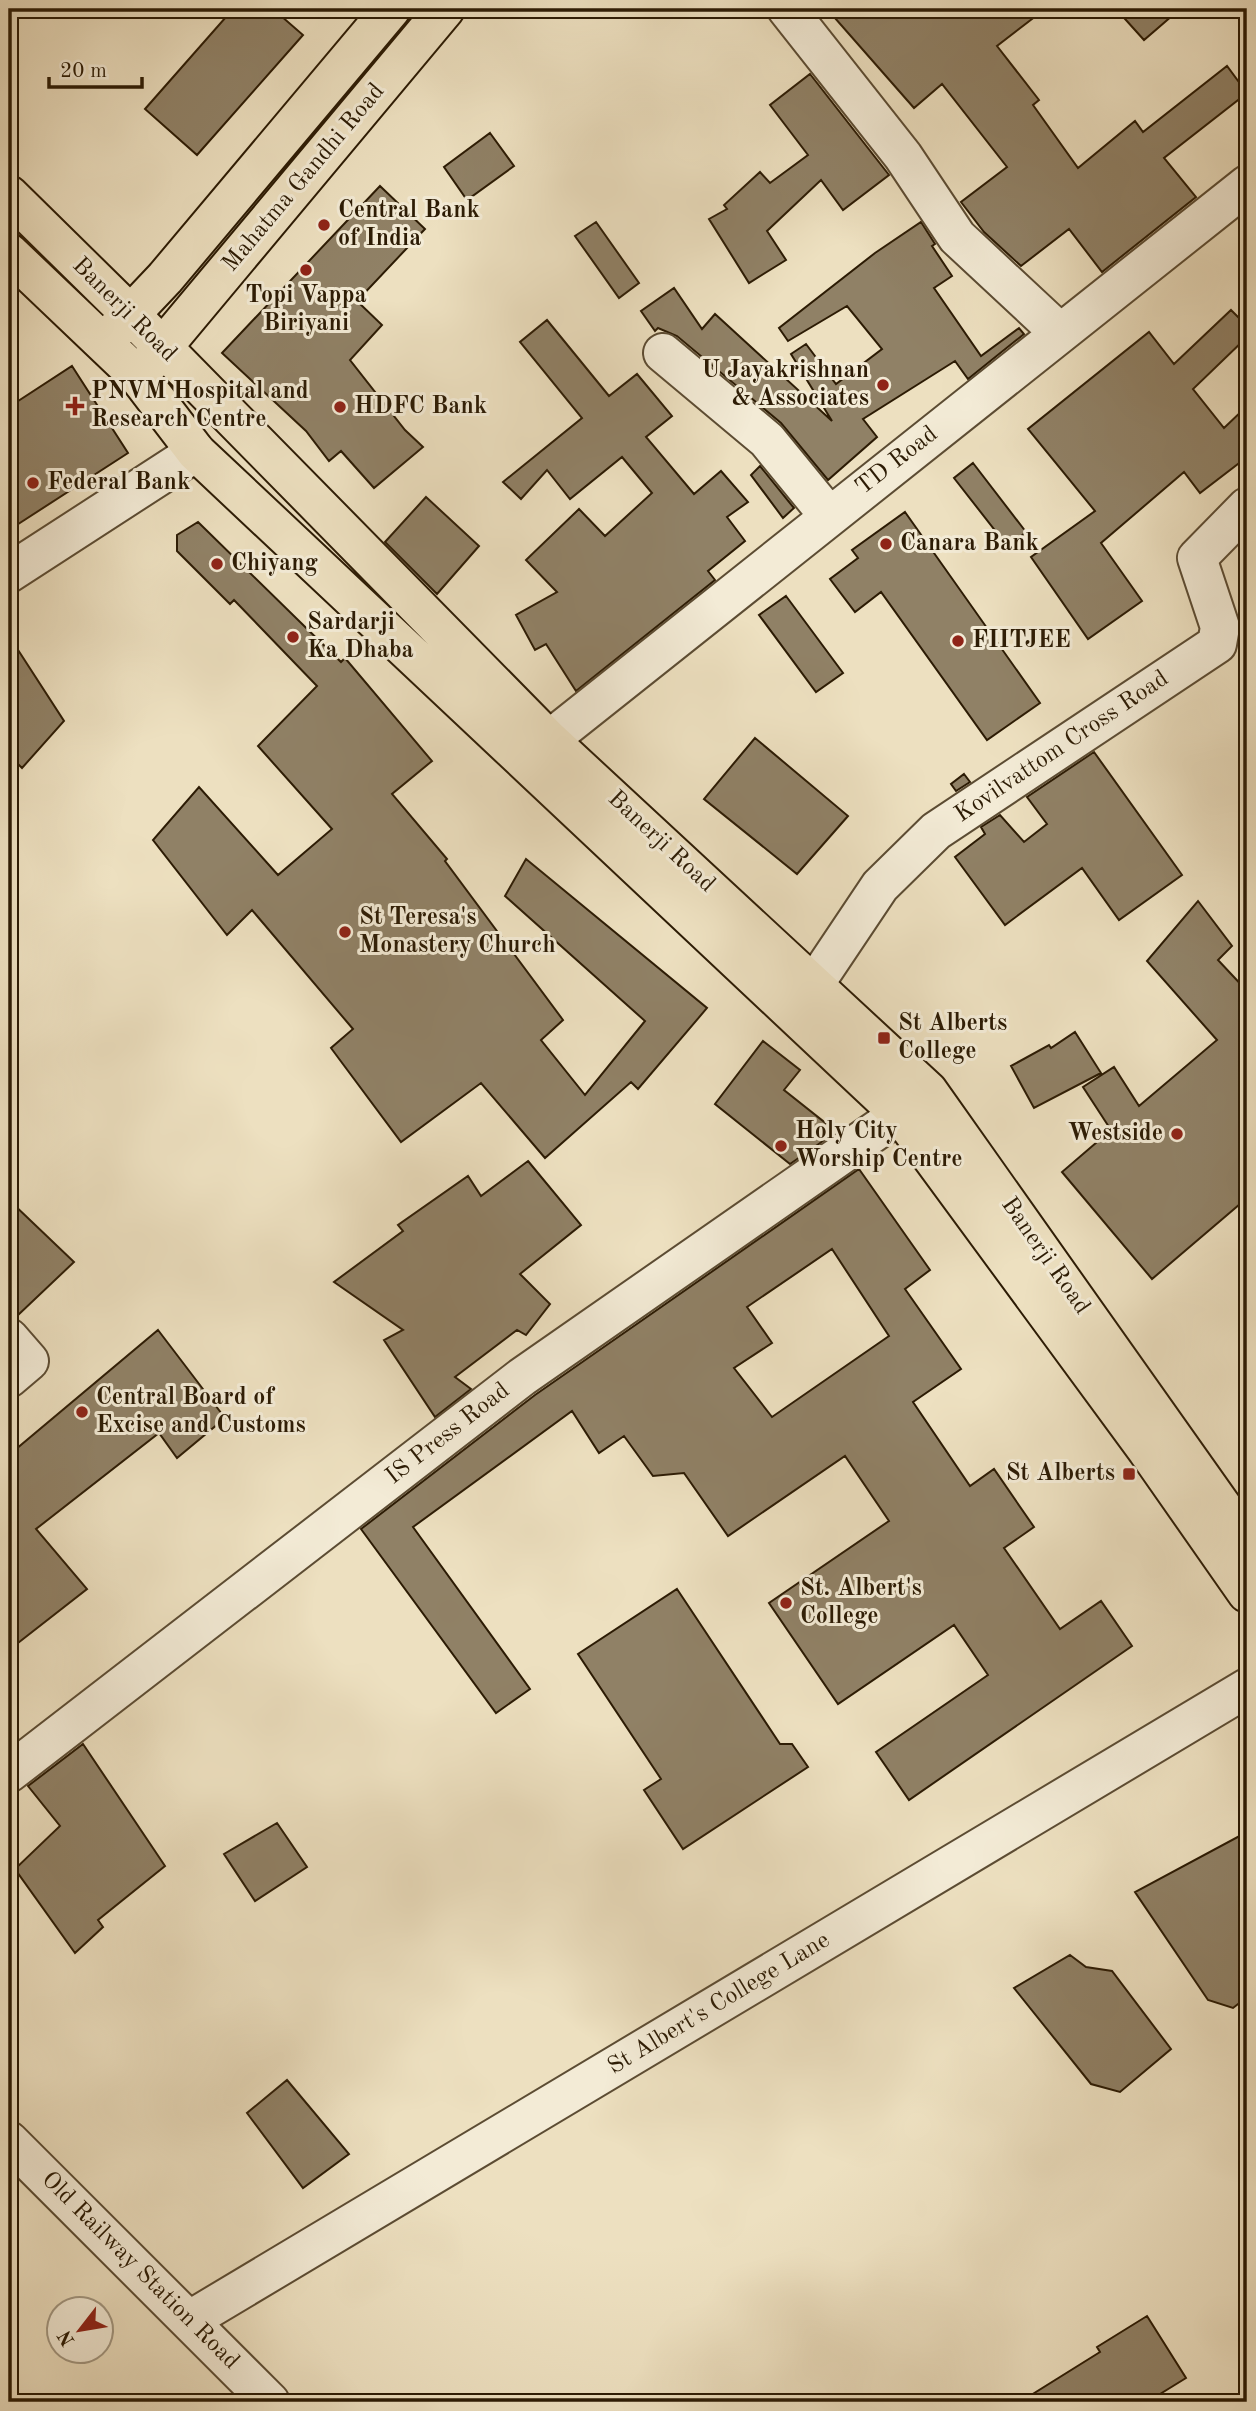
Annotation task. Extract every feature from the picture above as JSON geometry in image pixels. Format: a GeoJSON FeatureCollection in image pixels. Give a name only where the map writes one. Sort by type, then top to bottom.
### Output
{"type":"FeatureCollection","features":[{"type":"Feature","properties":{"kind":"main road","name":"Mahatma Gandhi Road"},"geometry":{"type":"LineString","coordinates":[[104,343],[165,278],[391,9]]}},
{"type":"Feature","properties":{"kind":"main road","name":"Mahatma Gandhi Road"},"geometry":{"type":"LineString","coordinates":[[138,376],[445,9]]}},
{"type":"Feature","properties":{"kind":"main road","name":"Banerji Road"},"geometry":{"type":"LineString","coordinates":[[9,195],[130,314],[539,752],[900,1114],[1147,1450],[1247,1593]]}},
{"type":"Feature","properties":{"kind":"main road","name":"Banerji Road"},"geometry":{"type":"LineString","coordinates":[[9,253],[138,376],[196,452],[539,752],[815,984],[928,1091],[1247,1542]]}},
{"type":"Feature","properties":{"kind":"main road"},"geometry":{"type":"LineString","coordinates":[[165,278],[196,307]]}},
{"type":"Feature","properties":{"kind":"street"},"geometry":{"type":"LineString","coordinates":[[787,9],[903,156],[957,237],[1060,333]]}},
{"type":"Feature","properties":{"kind":"street","name":"TD Road"},"geometry":{"type":"LineString","coordinates":[[539,752],[829,516],[1247,185]]}},
{"type":"Feature","properties":{"kind":"street"},"geometry":{"type":"LineString","coordinates":[[663,353],[767,440],[829,516]]}},
{"type":"Feature","properties":{"kind":"street"},"geometry":{"type":"LineString","coordinates":[[9,573],[196,452]]}},
{"type":"Feature","properties":{"kind":"street","name":"Kovilvattom Cross Road"},"geometry":{"type":"LineString","coordinates":[[815,984],[880,886],[936,831],[1217,644],[1220,628],[1197,558],[1247,507]]}},
{"type":"Feature","properties":{"kind":"street","name":"IS Press Road"},"geometry":{"type":"LineString","coordinates":[[9,1773],[522,1377],[900,1114]]}},
{"type":"Feature","properties":{"kind":"street"},"geometry":{"type":"LineString","coordinates":[[9,1338],[29,1360],[9,1378]]}},
{"type":"Feature","properties":{"kind":"street","name":"St Albert's College Lane"},"geometry":{"type":"LineString","coordinates":[[190,2320],[1247,1688]]}},
{"type":"Feature","properties":{"kind":"street","name":"Old Railway Station Road"},"geometry":{"type":"LineString","coordinates":[[9,2141],[190,2320],[264,2400]]}},
{"type":"Feature","properties":{"kind":"building"},"geometry":{"type":"Polygon","coordinates":[[[233,9],[273,9],[303,35],[197,155],[145,109],[233,9]]]}},
{"type":"Feature","properties":{"kind":"building"},"geometry":{"type":"Polygon","coordinates":[[[827,9],[1045,9],[997,46],[1039,100],[1033,105],[1078,168],[1135,121],[1143,132],[1227,66],[1247,93],[1164,158],[1196,197],[1102,272],[1069,229],[1021,266],[984,232],[961,202],[1007,167],[942,84],[914,108],[827,9]]]}},
{"type":"Feature","properties":{"kind":"building"},"geometry":{"type":"Polygon","coordinates":[[[1116,9],[1180,9],[1144,40],[1116,9]]]}},
{"type":"Feature","properties":{"kind":"building"},"geometry":{"type":"Polygon","coordinates":[[[810,74],[889,175],[843,210],[821,180],[767,231],[786,260],[749,283],[709,219],[727,209],[724,205],[760,172],[770,183],[808,155],[770,105],[810,74]]]}},
{"type":"Feature","properties":{"kind":"building"},"geometry":{"type":"Polygon","coordinates":[[[490,133],[514,166],[467,200],[444,167],[490,133]]]}},
{"type":"Feature","properties":{"kind":"building"},"geometry":{"type":"Polygon","coordinates":[[[380,186],[425,229],[357,301],[382,325],[350,360],[405,430],[423,447],[374,488],[341,451],[329,461],[306,431],[222,353],[380,186]]]}},
{"type":"Feature","properties":{"kind":"building"},"geometry":{"type":"Polygon","coordinates":[[[596,222],[639,283],[619,298],[575,236],[596,222]]]}},
{"type":"Feature","properties":{"kind":"building"},"geometry":{"type":"Polygon","coordinates":[[[921,222],[935,244],[932,246],[952,276],[934,288],[981,356],[1019,328],[1024,334],[968,379],[955,361],[863,419],[877,437],[828,480],[781,423],[677,336],[658,328],[655,331],[641,311],[674,288],[702,329],[715,314],[832,421],[791,354],[806,344],[836,384],[882,349],[847,306],[788,341],[779,328],[875,253],[921,222]]]}},
{"type":"Feature","properties":{"kind":"building"},"geometry":{"type":"Polygon","coordinates":[[[1231,310],[1247,326],[1247,337],[1193,389],[1224,428],[1247,406],[1247,457],[1200,493],[1184,472],[1101,543],[1142,601],[1088,639],[1031,557],[1095,511],[1028,429],[1149,332],[1174,364],[1231,310]]]}},
{"type":"Feature","properties":{"kind":"building"},"geometry":{"type":"Polygon","coordinates":[[[547,320],[609,396],[637,374],[672,416],[646,437],[694,494],[721,471],[748,502],[727,517],[745,541],[708,571],[715,580],[576,691],[546,644],[535,650],[516,615],[557,592],[526,560],[579,509],[605,536],[652,493],[622,457],[570,499],[547,470],[521,499],[503,482],[582,418],[520,342],[547,320]]]}},
{"type":"Feature","properties":{"kind":"building"},"geometry":{"type":"Polygon","coordinates":[[[72,366],[128,453],[9,530],[9,407],[72,366]]]}},
{"type":"Feature","properties":{"kind":"building"},"geometry":{"type":"Polygon","coordinates":[[[973,463],[1026,532],[1008,547],[954,478],[973,463]]]}},
{"type":"Feature","properties":{"kind":"building"},"geometry":{"type":"Polygon","coordinates":[[[760,466],[794,508],[783,518],[751,475],[760,466]]]}},
{"type":"Feature","properties":{"kind":"building"},"geometry":{"type":"Polygon","coordinates":[[[426,497],[479,546],[437,594],[385,542],[426,497]]]}},
{"type":"Feature","properties":{"kind":"building"},"geometry":{"type":"Polygon","coordinates":[[[905,512],[1040,703],[987,740],[881,592],[855,612],[830,579],[858,558],[852,550],[905,512]]]}},
{"type":"Feature","properties":{"kind":"building"},"geometry":{"type":"Polygon","coordinates":[[[198,522],[341,662],[345,658],[432,761],[392,794],[447,859],[445,861],[563,1020],[541,1040],[585,1095],[645,1021],[505,896],[526,859],[707,1008],[638,1089],[631,1082],[545,1158],[481,1083],[401,1142],[331,1048],[353,1029],[252,910],[227,935],[153,840],[199,787],[278,875],[332,829],[258,746],[317,686],[234,600],[230,604],[177,551],[177,535],[198,522]]]}},
{"type":"Feature","properties":{"kind":"building"},"geometry":{"type":"Polygon","coordinates":[[[786,596],[843,673],[816,692],[759,615],[786,596]]]}},
{"type":"Feature","properties":{"kind":"building"},"geometry":{"type":"Polygon","coordinates":[[[9,636],[64,721],[22,768],[9,755],[9,636]]]}},
{"type":"Feature","properties":{"kind":"building"},"geometry":{"type":"Polygon","coordinates":[[[755,738],[848,816],[797,874],[704,799],[755,738]]]}},
{"type":"Feature","properties":{"kind":"building"},"geometry":{"type":"Polygon","coordinates":[[[1094,752],[1182,875],[1119,920],[1082,868],[1005,925],[955,857],[985,834],[981,827],[1000,815],[1024,842],[1047,824],[1027,797],[1094,752]]]}},
{"type":"Feature","properties":{"kind":"building"},"geometry":{"type":"Polygon","coordinates":[[[964,774],[970,782],[956,791],[951,784],[964,774]]]}},
{"type":"Feature","properties":{"kind":"building","name":"Westside"},"geometry":{"type":"Polygon","coordinates":[[[1198,901],[1232,946],[1218,960],[1247,991],[1247,1198],[1152,1279],[1062,1172],[1111,1130],[1083,1087],[1114,1067],[1139,1106],[1217,1040],[1147,961],[1198,901]]]}},
{"type":"Feature","properties":{"kind":"building"},"geometry":{"type":"Polygon","coordinates":[[[1075,1032],[1101,1073],[1034,1108],[1011,1066],[1049,1045],[1051,1048],[1075,1032]]]}},
{"type":"Feature","properties":{"kind":"building"},"geometry":{"type":"Polygon","coordinates":[[[763,1041],[800,1070],[784,1090],[833,1129],[823,1141],[790,1164],[715,1104],[763,1041]]]}},
{"type":"Feature","properties":{"kind":"building"},"geometry":{"type":"Polygon","coordinates":[[[528,1161],[581,1225],[520,1274],[550,1304],[526,1335],[517,1330],[455,1377],[471,1389],[435,1417],[384,1340],[403,1330],[334,1282],[403,1231],[398,1225],[468,1176],[481,1196],[528,1161]]]}},
{"type":"Feature","properties":{"kind":"building"},"geometry":{"type":"Polygon","coordinates":[[[859,1169],[930,1270],[905,1289],[961,1369],[913,1402],[970,1486],[994,1469],[1034,1527],[1004,1548],[1060,1629],[1101,1601],[1132,1646],[909,1800],[876,1752],[988,1675],[954,1625],[838,1704],[769,1603],[889,1521],[845,1456],[728,1536],[684,1473],[653,1476],[624,1436],[599,1453],[572,1411],[413,1527],[530,1689],[496,1713],[361,1529],[535,1395],[859,1169]],[[832,1249],[747,1307],[772,1343],[734,1368],[772,1417],[889,1336],[832,1249]]]}},
{"type":"Feature","properties":{"kind":"building"},"geometry":{"type":"Polygon","coordinates":[[[9,1200],[74,1262],[16,1317],[9,1317],[9,1200]]]}},
{"type":"Feature","properties":{"kind":"building"},"geometry":{"type":"Polygon","coordinates":[[[158,1330],[225,1418],[177,1458],[159,1433],[36,1529],[87,1589],[9,1650],[9,1455],[158,1330]]]}},
{"type":"Feature","properties":{"kind":"building"},"geometry":{"type":"Polygon","coordinates":[[[677,1589],[780,1744],[792,1744],[808,1767],[683,1849],[644,1790],[661,1779],[578,1654],[677,1589]]]}},
{"type":"Feature","properties":{"kind":"building"},"geometry":{"type":"Polygon","coordinates":[[[83,1744],[165,1866],[98,1920],[103,1927],[75,1953],[15,1869],[60,1826],[28,1786],[83,1744]]]}},
{"type":"Feature","properties":{"kind":"building"},"geometry":{"type":"Polygon","coordinates":[[[277,1823],[307,1867],[255,1901],[224,1854],[277,1823]]]}},
{"type":"Feature","properties":{"kind":"building"},"geometry":{"type":"Polygon","coordinates":[[[1247,1832],[1247,1997],[1233,2008],[1208,2000],[1135,1892],[1247,1832]]]}},
{"type":"Feature","properties":{"kind":"building"},"geometry":{"type":"Polygon","coordinates":[[[1070,1955],[1086,1967],[1112,1971],[1171,2049],[1120,2092],[1091,2084],[1014,1988],[1070,1955]]]}},
{"type":"Feature","properties":{"kind":"building"},"geometry":{"type":"Polygon","coordinates":[[[287,2080],[349,2154],[303,2188],[247,2113],[287,2080]]]}},
{"type":"Feature","properties":{"kind":"building"},"geometry":{"type":"Polygon","coordinates":[[[1147,2316],[1186,2378],[1147,2402],[1020,2402],[1100,2352],[1097,2347],[1147,2316]]]}},
{"type":"Feature","properties":{"kind":"place","name":"Central Bank of India"},"geometry":{"type":"Point","coordinates":[324,225]}},
{"type":"Feature","properties":{"kind":"place","name":"Topi Vappa Biriyani"},"geometry":{"type":"Point","coordinates":[306,270]}},
{"type":"Feature","properties":{"kind":"place","name":"U Jayakrishnan & Associates"},"geometry":{"type":"Point","coordinates":[883,385]}},
{"type":"Feature","properties":{"kind":"place","name":"PNVM Hospital and Research Centre"},"geometry":{"type":"Point","coordinates":[75,406]}},
{"type":"Feature","properties":{"kind":"place","name":"HDFC Bank"},"geometry":{"type":"Point","coordinates":[340,407]}},
{"type":"Feature","properties":{"kind":"place","name":"Federal Bank"},"geometry":{"type":"Point","coordinates":[33,483]}},
{"type":"Feature","properties":{"kind":"place","name":"Canara Bank"},"geometry":{"type":"Point","coordinates":[886,544]}},
{"type":"Feature","properties":{"kind":"place","name":"Chiyang"},"geometry":{"type":"Point","coordinates":[217,564]}},
{"type":"Feature","properties":{"kind":"place","name":"Sardarji Ka Dhaba"},"geometry":{"type":"Point","coordinates":[293,637]}},
{"type":"Feature","properties":{"kind":"place","name":"FIITJEE"},"geometry":{"type":"Point","coordinates":[958,641]}},
{"type":"Feature","properties":{"kind":"place","name":"St Teresa's Monastery Church"},"geometry":{"type":"Point","coordinates":[345,932]}},
{"type":"Feature","properties":{"kind":"place","name":"St Alberts College"},"geometry":{"type":"Point","coordinates":[884,1038]}},
{"type":"Feature","properties":{"kind":"place","name":"Westside"},"geometry":{"type":"Point","coordinates":[1177,1134]}},
{"type":"Feature","properties":{"kind":"place","name":"Holy City Worship Centre"},"geometry":{"type":"Point","coordinates":[781,1146]}},
{"type":"Feature","properties":{"kind":"place","name":"Central Board of Excise and Customs"},"geometry":{"type":"Point","coordinates":[82,1412]}},
{"type":"Feature","properties":{"kind":"place","name":"St Alberts"},"geometry":{"type":"Point","coordinates":[1129,1474]}},
{"type":"Feature","properties":{"kind":"place","name":"St. Albert's College"},"geometry":{"type":"Point","coordinates":[786,1603]}}]}
